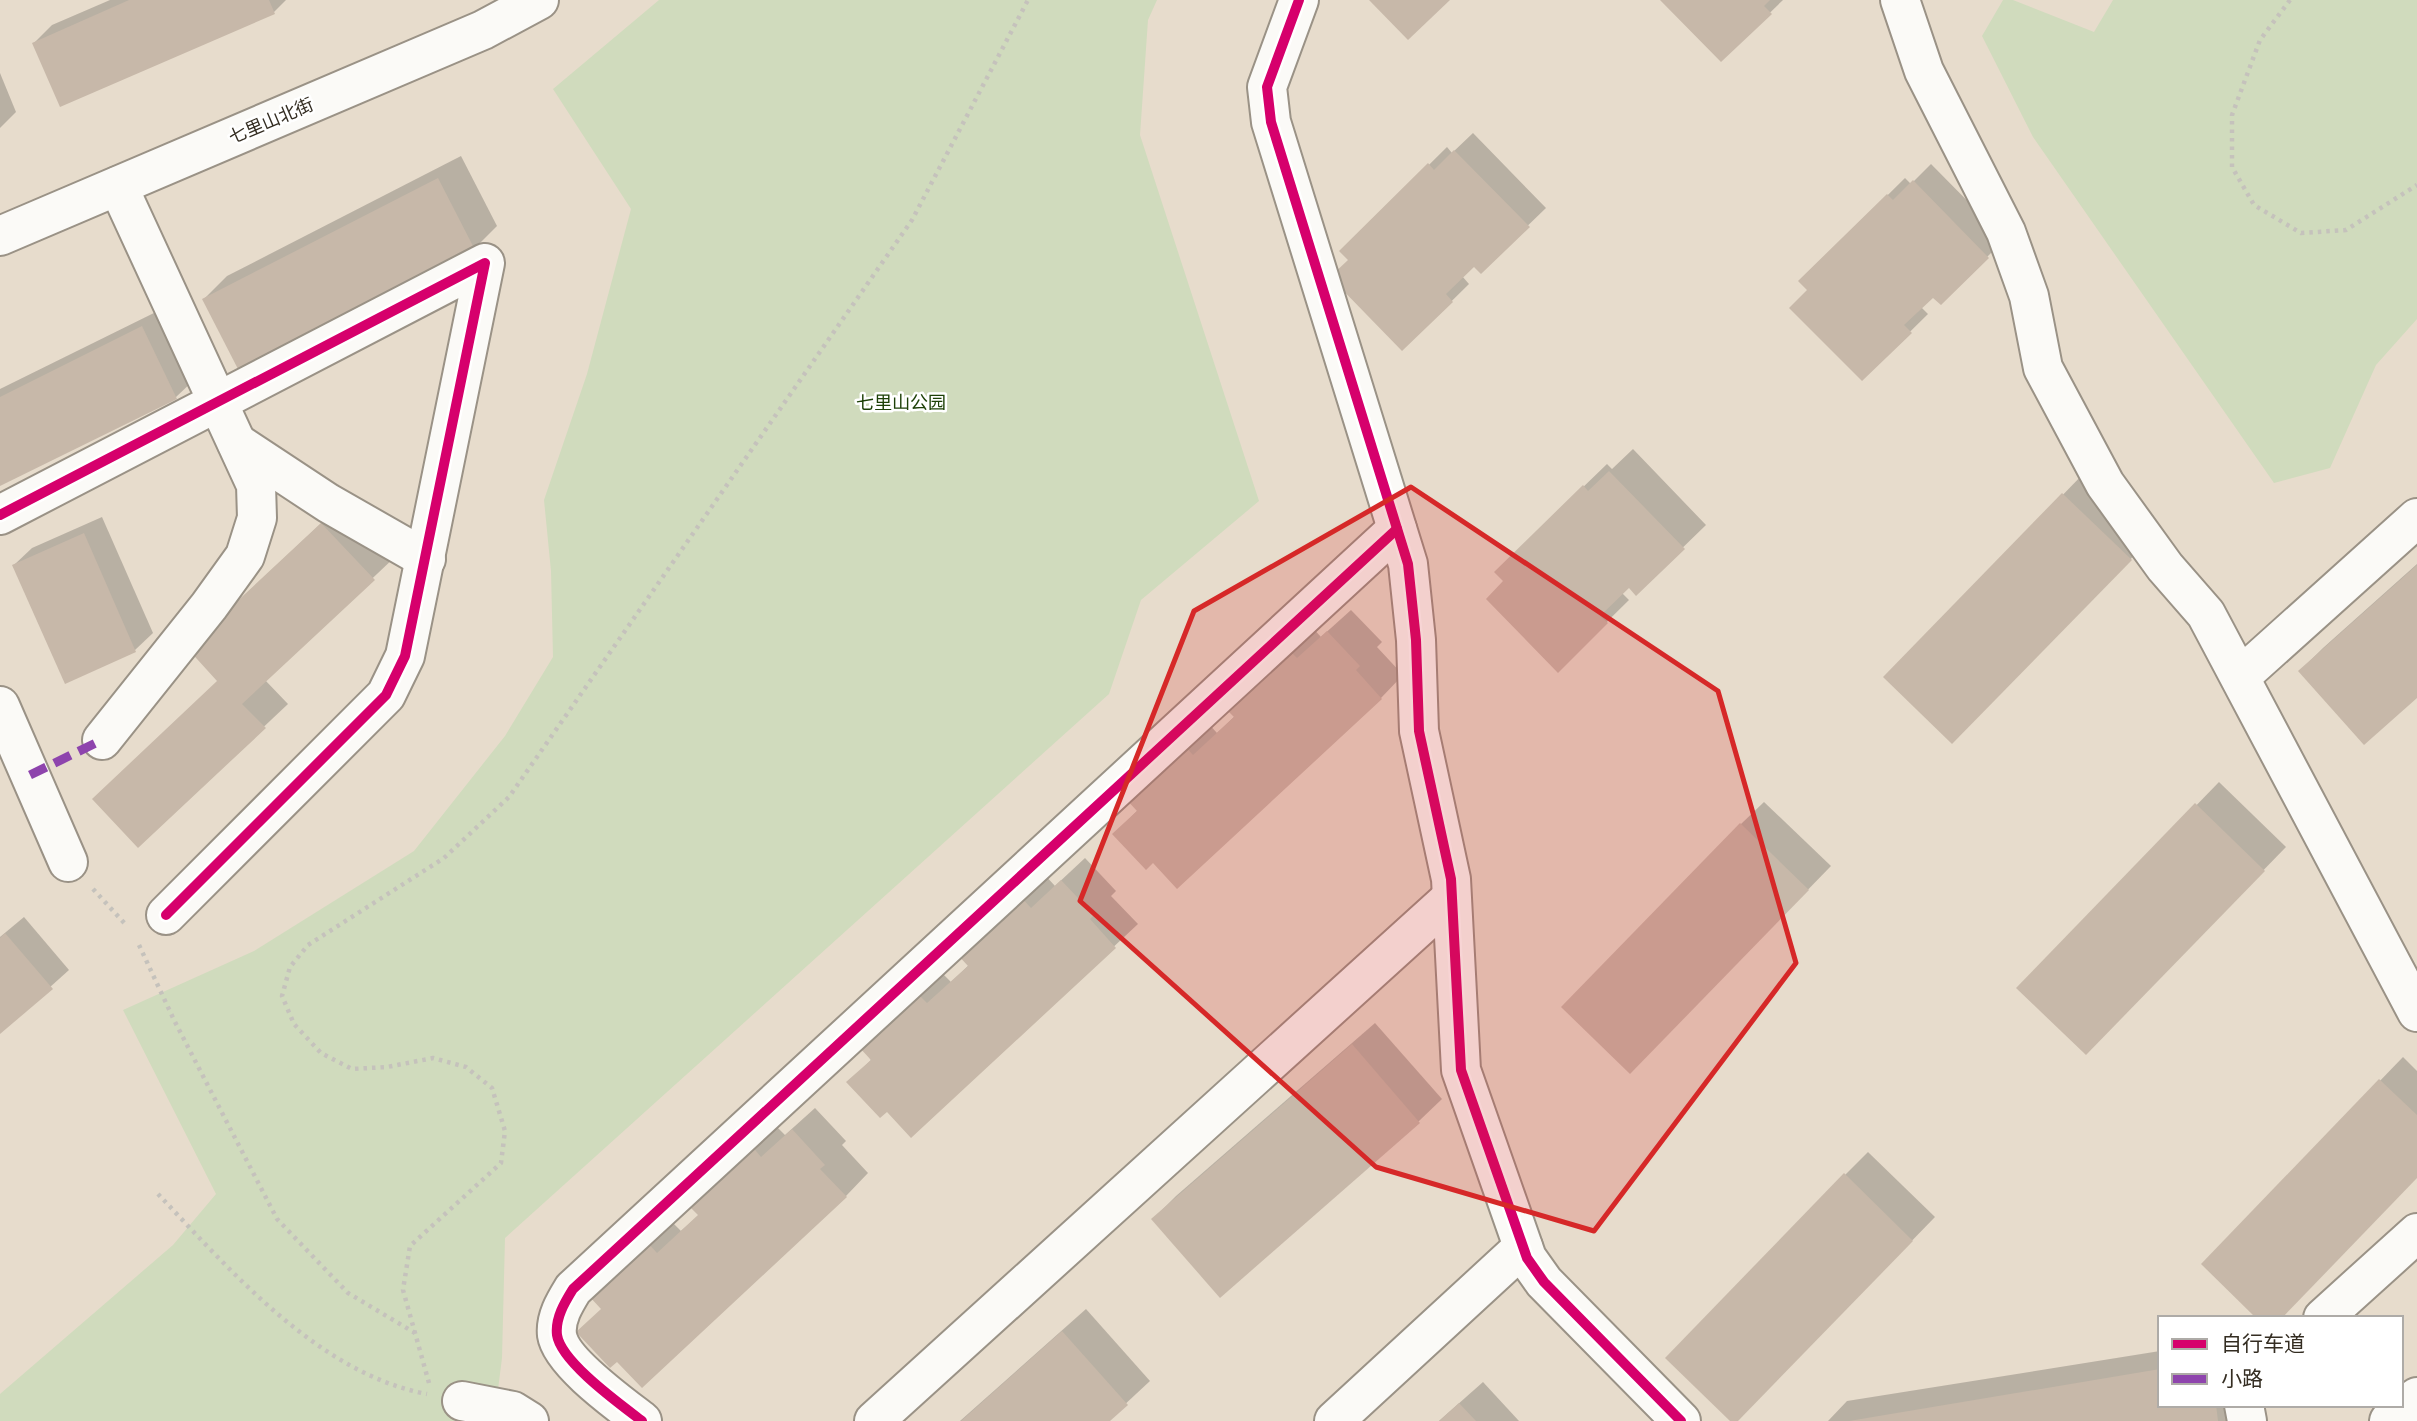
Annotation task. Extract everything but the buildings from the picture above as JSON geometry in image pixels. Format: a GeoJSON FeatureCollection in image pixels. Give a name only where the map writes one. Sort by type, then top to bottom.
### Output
{"type":"FeatureCollection","features":[{"type":"Feature","properties":{"kind":"street","name":"七里山北街"},"geometry":{"type":"LineString","coordinates":[[0,236],[483,30],[539,0]]}},
{"type":"Feature","properties":{"kind":"street"},"geometry":{"type":"LineString","coordinates":[[1299,0],[1268,87],[1271,122],[1408,564],[1416,640],[1419,731],[1451,879],[1461,1070],[1527,1258],[1544,1282],[1681,1421]]}},
{"type":"Feature","properties":{"kind":"street"},"geometry":{"type":"LineString","coordinates":[[1900,0],[1924,71],[2006,233],[2029,296],[2043,368],[2105,484],[2165,567],[2206,614],[2407,968],[2417,1012]]}},
{"type":"Feature","properties":{"kind":"street"},"geometry":{"type":"LineString","coordinates":[[102,740],[209,606],[244,556],[257,518],[256,485],[118,186]]}},
{"type":"Feature","properties":{"kind":"street"},"geometry":{"type":"LineString","coordinates":[[0,515],[485,263],[405,656],[386,695],[149,923]]}},
{"type":"Feature","properties":{"kind":"street"},"geometry":{"type":"LineString","coordinates":[[237,443],[318,497],[426,559]]}},
{"type":"Feature","properties":{"kind":"street"},"geometry":{"type":"LineString","coordinates":[[2240,677],[2417,518]]}},
{"type":"Feature","properties":{"kind":"street"},"geometry":{"type":"LineString","coordinates":[[642,1421],[610,1396],[565,1353],[557,1334],[561,1310],[573,1289],[1397,529]]}},
{"type":"Feature","properties":{"kind":"street"},"geometry":{"type":"LineString","coordinates":[[0,706],[68,862]]}},
{"type":"Feature","properties":{"kind":"street"},"geometry":{"type":"LineString","coordinates":[[874,1421],[1451,898]]}},
{"type":"Feature","properties":{"kind":"street"},"geometry":{"type":"LineString","coordinates":[[2325,1316],[2417,1233]]}},
{"type":"Feature","properties":{"kind":"street"},"geometry":{"type":"LineString","coordinates":[[1334,1421],[1523,1247]]}},
{"type":"Feature","properties":{"kind":"street"},"geometry":{"type":"LineString","coordinates":[[2389,1421],[2417,1397]]}},
{"type":"Feature","properties":{"kind":"street"},"geometry":{"type":"LineString","coordinates":[[463,1401],[513,1410],[530,1421]]}},
{"type":"Feature","properties":{"kind":"path"},"geometry":{"type":"LineString","coordinates":[[158,1194],[277,1316],[343,1360],[398,1389],[432,1395],[403,1290],[410,1246],[501,1163],[505,1131],[492,1088],[466,1067],[433,1058],[352,1069],[321,1053],[294,1024],[282,996],[290,967],[309,945],[444,858],[509,797],[912,220],[1028,0]]}},
{"type":"Feature","properties":{"kind":"path"},"geometry":{"type":"LineString","coordinates":[[2290,0],[2260,40],[2232,115],[2232,167],[2255,205],[2301,233],[2346,230],[2417,184]]}},
{"type":"Feature","properties":{"kind":"path"},"geometry":{"type":"LineString","coordinates":[[68,862],[149,923]]}},
{"type":"Feature","properties":{"kind":"path"},"geometry":{"type":"LineString","coordinates":[[139,944],[174,1020],[277,1219],[348,1293],[415,1333]]}},
{"type":"Feature","properties":{"kind":"highlighted area"},"geometry":{"type":"Polygon","coordinates":[[[1411,487],[1718,691],[1796,963],[1594,1231],[1376,1167],[1080,901],[1194,611],[1411,487]]]}},
{"type":"Feature","properties":{"kind":"green space","name":"七里山公园"},"geometry":{"type":"Polygon","coordinates":[[[659,0],[1157,0],[1148,20],[1140,135],[1259,501],[1141,600],[1109,694],[505,1238],[502,1358],[494,1421],[0,1421],[0,1394],[173,1245],[216,1194],[123,1010],[254,951],[414,851],[505,736],[553,657],[551,571],[544,500],[587,374],[631,209],[553,89],[659,0]]]}},
{"type":"Feature","properties":{"kind":"green space"},"geometry":{"type":"Polygon","coordinates":[[[2003,0],[2013,0],[2094,32],[2113,0],[2417,0],[2417,319],[2376,365],[2330,468],[2274,483],[2033,137],[1982,36],[2003,0]]]}},
{"type":"Feature","properties":{"kind":"marked path"},"geometry":{"type":"LineString","coordinates":[[30,775],[102,740]]}},
{"type":"Feature","properties":{"kind":"cycle path"},"geometry":{"type":"LineString","coordinates":[[1299,0],[1267,87],[1271,122],[1408,564],[1416,640],[1419,731],[1451,879],[1461,1070],[1527,1258],[1544,1282],[1681,1421]]}},
{"type":"Feature","properties":{"kind":"cycle path"},"geometry":{"type":"LineString","coordinates":[[0,515],[485,263],[405,656],[386,695],[166,915]]}},
{"type":"Feature","properties":{"kind":"cycle path"},"geometry":{"type":"LineString","coordinates":[[642,1421],[580,1370],[561,1346],[557,1335],[558,1322],[561,1310],[573,1289],[1397,529]]}}]}
